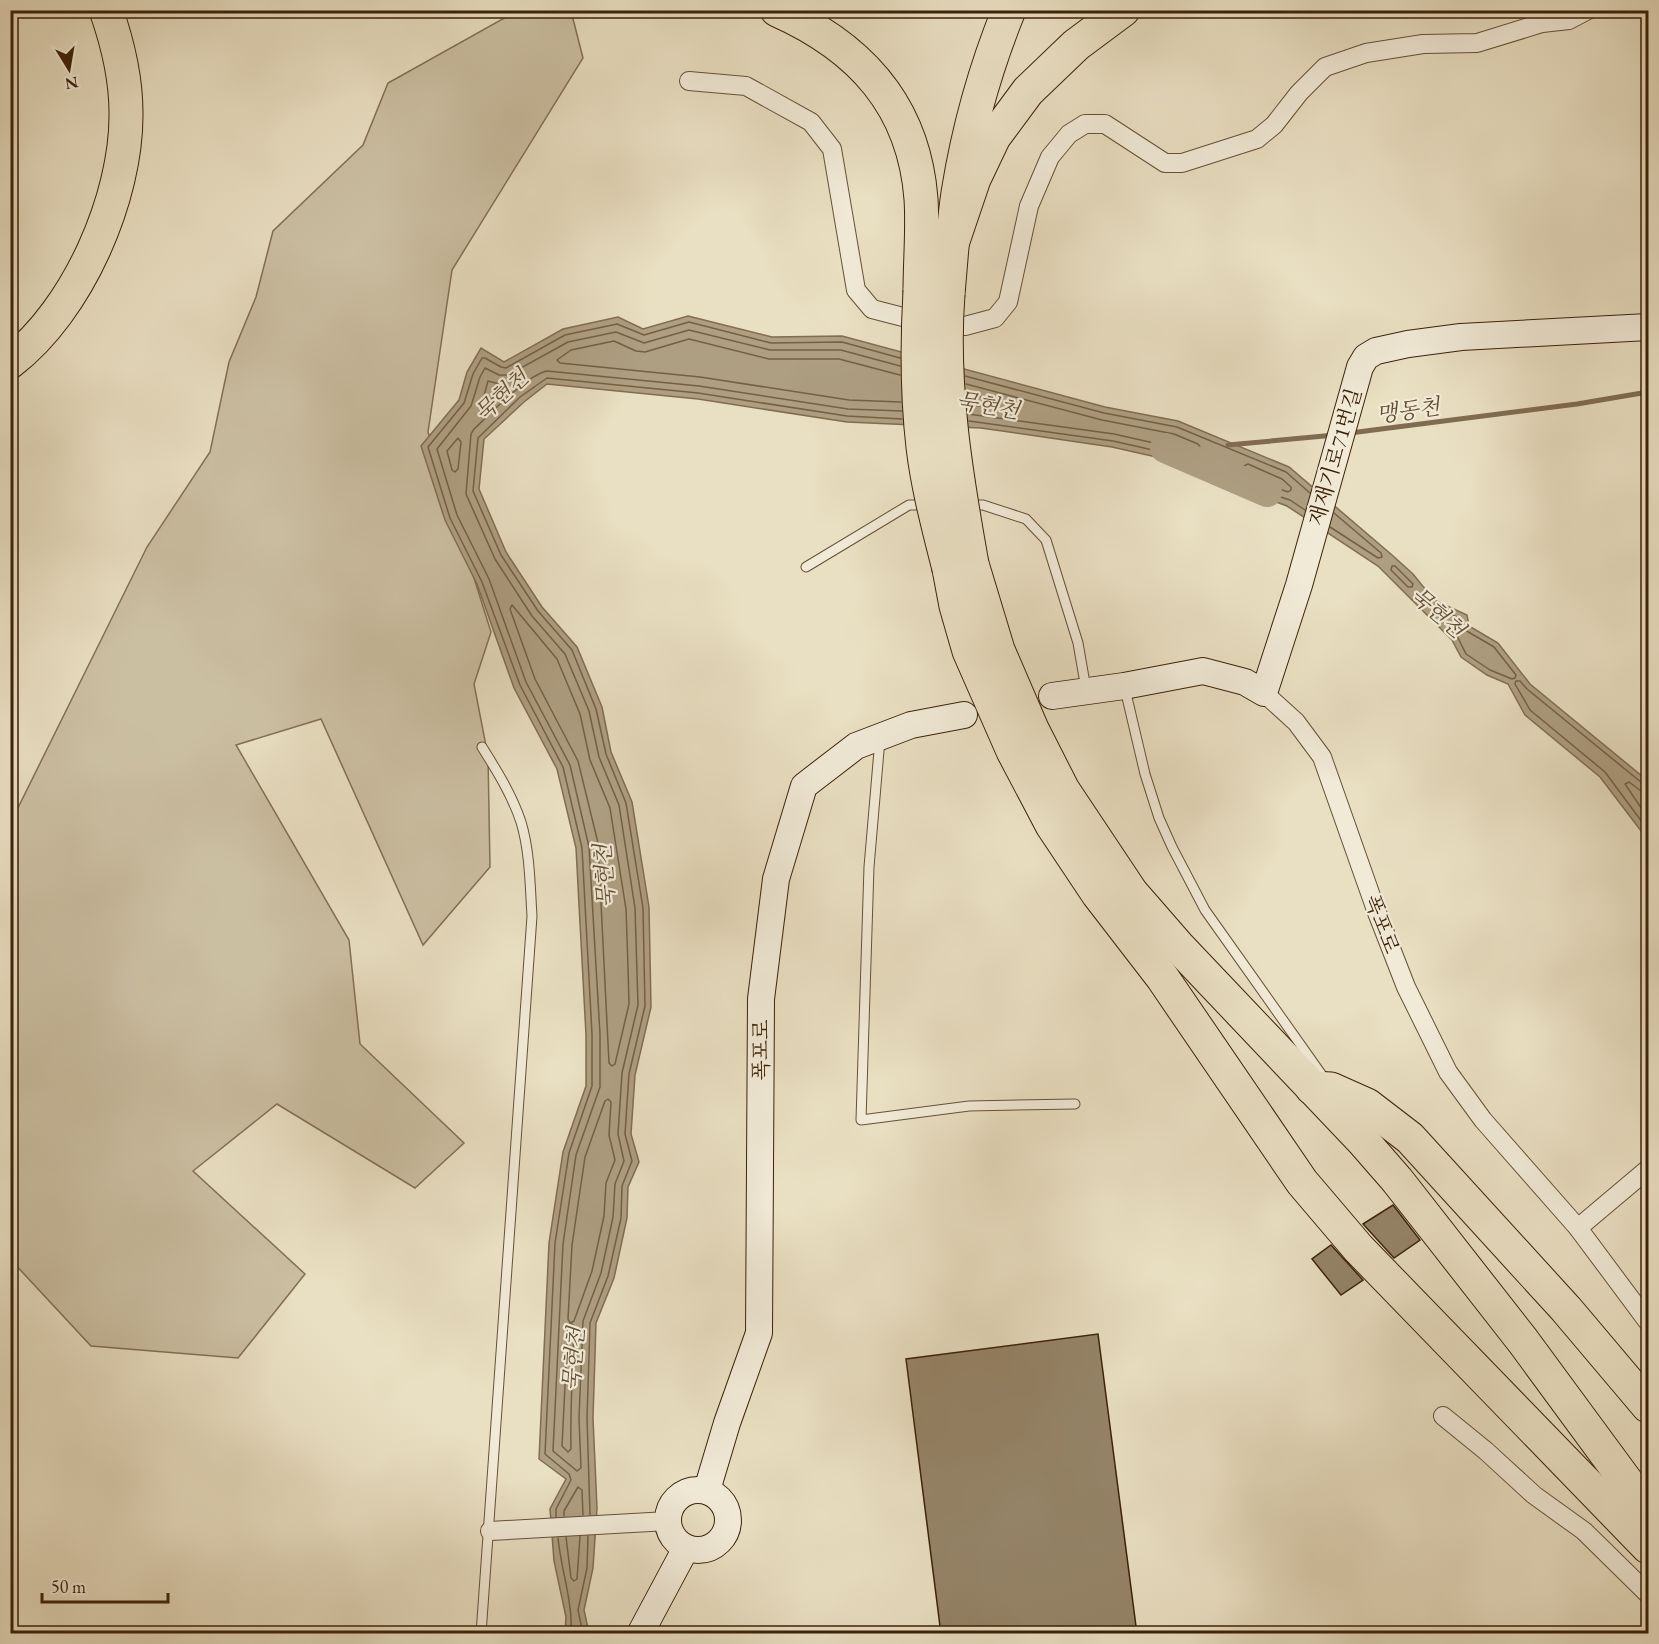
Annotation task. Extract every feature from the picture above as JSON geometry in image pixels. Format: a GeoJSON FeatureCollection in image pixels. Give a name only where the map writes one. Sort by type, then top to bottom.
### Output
{"type":"FeatureCollection","features":[{"type":"Feature","properties":{"kind":"highway"},"geometry":{"type":"LineString","coordinates":[[10,362],[57,285],[81,239],[100,187],[111,130],[111,86],[100,43],[88,10]]}},
{"type":"Feature","properties":{"kind":"highway"},"geometry":{"type":"LineString","coordinates":[[10,372],[25,337],[75,285],[98,244],[110,208],[123,149],[126,114],[122,64],[106,10]]}},
{"type":"Feature","properties":{"kind":"highway"},"geometry":{"type":"LineString","coordinates":[[777,10],[816,30],[839,45],[865,67],[895,110],[909,140],[917,172],[934,292]]}},
{"type":"Feature","properties":{"kind":"highway"},"geometry":{"type":"LineString","coordinates":[[934,292],[934,207],[988,10]]}},
{"type":"Feature","properties":{"kind":"highway"},"geometry":{"type":"LineString","coordinates":[[953,241],[958,194],[981,90],[1009,10]]}},
{"type":"Feature","properties":{"kind":"highway"},"geometry":{"type":"LineString","coordinates":[[1123,10],[1076,45],[1028,91],[994,137],[974,179],[918,341],[923,449],[932,501],[1032,729],[1063,790],[1131,892],[1178,946],[1322,1089],[1516,1332],[1648,1511]]}},
{"type":"Feature","properties":{"kind":"highway"},"geometry":{"type":"LineString","coordinates":[[961,567],[956,606],[969,651],[1013,751],[1052,825],[1098,894],[1162,977],[1302,1182],[1359,1249],[1648,1547]]}},
{"type":"Feature","properties":{"kind":"highway"},"geometry":{"type":"LineString","coordinates":[[1322,1089],[1367,1105],[1410,1138],[1551,1291],[1648,1406]]}},
{"type":"Feature","properties":{"kind":"main road","name":"재재기로71번길"},"geometry":{"type":"LineString","coordinates":[[1264,693],[1299,585],[1353,390],[1360,367],[1366,357],[1377,351],[1408,344],[1461,337],[1648,327]]}},
{"type":"Feature","properties":{"kind":"main road","name":"폭포로"},"geometry":{"type":"LineString","coordinates":[[1052,696],[1124,686],[1203,671],[1245,682],[1264,693]]}},
{"type":"Feature","properties":{"kind":"main road","name":"폭포로"},"geometry":{"type":"LineString","coordinates":[[707,1490],[727,1423],[759,1333],[761,999],[776,879],[804,786],[856,746],[911,725],[964,715]]}},
{"type":"Feature","properties":{"kind":"main road"},"geometry":{"type":"LineString","coordinates":[[696,1489],[707,1490],[716,1495],[726,1507],[729,1517],[728,1528],[723,1538],[710,1548],[700,1550],[686,1548],[670,1532],[668,1521],[670,1509],[675,1499],[685,1492],[696,1489]]}},
{"type":"Feature","properties":{"kind":"main road"},"geometry":{"type":"LineString","coordinates":[[640,1634],[686,1548]]}},
{"type":"Feature","properties":{"kind":"street"},"geometry":{"type":"LineString","coordinates":[[689,81],[746,86],[812,122],[832,149],[856,290],[872,309],[903,317],[965,326],[995,318],[1008,302],[1029,206],[1050,157],[1068,134],[1085,124],[1105,124],[1165,163],[1182,163],[1257,139],[1274,125],[1299,93],[1325,67],[1366,53],[1423,44],[1477,44],[1542,23],[1569,20],[1588,10]]}},
{"type":"Feature","properties":{"kind":"street","name":"폭포로"},"geometry":{"type":"LineString","coordinates":[[1264,693],[1296,722],[1322,757],[1372,900],[1406,987],[1448,1072],[1483,1120],[1578,1228],[1648,1322]]}},
{"type":"Feature","properties":{"kind":"street"},"geometry":{"type":"LineString","coordinates":[[1578,1228],[1648,1169]]}},
{"type":"Feature","properties":{"kind":"street"},"geometry":{"type":"LineString","coordinates":[[1443,1416],[1486,1450],[1534,1495],[1584,1531],[1648,1594]]}},
{"type":"Feature","properties":{"kind":"street"},"geometry":{"type":"LineString","coordinates":[[490,1531],[668,1521]]}},
{"type":"Feature","properties":{"kind":"lane"},"geometry":{"type":"LineString","coordinates":[[806,567],[909,505],[941,505]]}},
{"type":"Feature","properties":{"kind":"lane"},"geometry":{"type":"LineString","coordinates":[[951,505],[983,505],[1026,519],[1046,540],[1078,643],[1086,691]]}},
{"type":"Feature","properties":{"kind":"lane"},"geometry":{"type":"LineString","coordinates":[[1124,686],[1145,774],[1159,818],[1172,847],[1205,910],[1322,1089]]}},
{"type":"Feature","properties":{"kind":"lane"},"geometry":{"type":"LineString","coordinates":[[880,737],[869,867],[861,1120],[969,1106],[1075,1104]]}},
{"type":"Feature","properties":{"kind":"lane"},"geometry":{"type":"LineString","coordinates":[[482,747],[510,794],[521,824],[528,857],[532,916],[482,1634]]}},
{"type":"Feature","properties":{"kind":"shaded area"},"geometry":{"type":"Polygon","coordinates":[[[517,11],[571,11],[583,58],[452,270],[428,432],[491,632],[474,684],[488,756],[490,867],[423,945],[321,719],[236,745],[349,940],[360,1044],[464,1143],[415,1188],[277,1104],[193,1171],[305,1274],[238,1358],[91,1346],[11,1260],[10,824],[147,547],[210,452],[229,362],[256,297],[273,231],[363,145],[388,83],[517,11]]]}},
{"type":"Feature","properties":{"kind":"water"},"geometry":{"type":"Polygon","coordinates":[[[688,316],[772,337],[842,336],[1105,407],[1178,421],[1289,467],[1413,574],[1434,600],[1467,615],[1469,626],[1498,643],[1530,684],[1648,781],[1648,840],[1600,777],[1525,715],[1508,684],[1487,675],[1461,657],[1452,640],[1378,566],[1287,506],[1263,497],[1212,464],[1174,461],[1112,447],[981,428],[847,422],[698,399],[547,384],[484,439],[479,489],[506,552],[542,607],[577,647],[602,707],[611,752],[632,802],[649,907],[651,1007],[635,1075],[631,1134],[639,1162],[628,1187],[627,1218],[614,1278],[596,1323],[593,1418],[597,1508],[593,1568],[584,1610],[589,1633],[565,1633],[566,1617],[554,1561],[550,1509],[566,1479],[539,1459],[549,1243],[563,1152],[586,1086],[586,1035],[576,848],[557,769],[514,688],[477,584],[445,520],[421,446],[459,400],[467,372],[481,348],[504,362],[563,329],[618,317],[643,329],[688,316]]]}},
{"type":"Feature","properties":{"kind":"building"},"geometry":{"type":"Polygon","coordinates":[[[1393,1205],[1420,1240],[1394,1258],[1363,1224],[1393,1205]]]}},
{"type":"Feature","properties":{"kind":"building"},"geometry":{"type":"Polygon","coordinates":[[[1331,1245],[1363,1280],[1341,1295],[1312,1259],[1331,1245]]]}},
{"type":"Feature","properties":{"kind":"building"},"geometry":{"type":"Polygon","coordinates":[[[1098,1334],[1137,1634],[941,1634],[906,1359],[1098,1334]]]}},
{"type":"Feature","properties":{"kind":"waterway","name":"맹동천"},"geometry":{"type":"LineString","coordinates":[[1350,433],[1577,404],[1648,392]]}},
{"type":"Feature","properties":{"kind":"waterway","name":"맹동천"},"geometry":{"type":"LineString","coordinates":[[1228,445],[1335,435]]}},
{"type":"Feature","properties":{"kind":"waterway","name":"묵현천"},"geometry":{"type":"LineString","coordinates":[[1165,448],[1267,492]]}}]}
